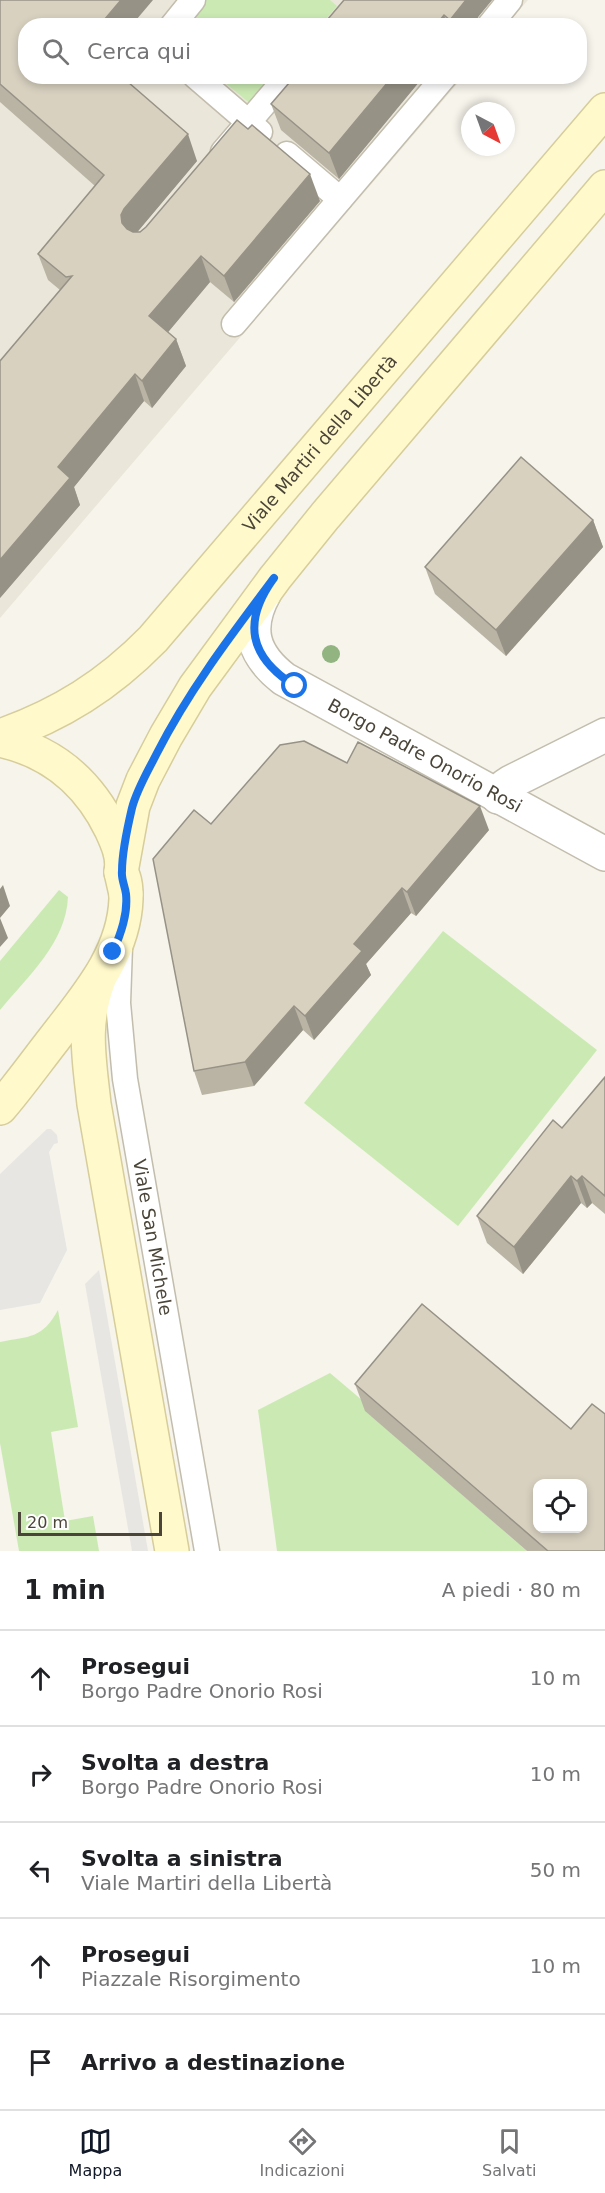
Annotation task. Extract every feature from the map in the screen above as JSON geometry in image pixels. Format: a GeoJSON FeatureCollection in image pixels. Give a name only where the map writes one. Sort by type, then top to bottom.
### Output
{"type":"FeatureCollection","features":[{"type":"Feature","properties":{"kind":"main road","name":"Viale Martiri della Libertà"},"geometry":{"type":"LineString","coordinates":[[0,738],[70,705],[105,681],[153,639],[605,110]]}},
{"type":"Feature","properties":{"kind":"main road"},"geometry":{"type":"LineString","coordinates":[[0,1108],[99,979],[113,952],[124,896],[133,806],[161,745],[195,687],[274,578],[605,187]]}},
{"type":"Feature","properties":{"kind":"main road"},"geometry":{"type":"LineString","coordinates":[[0,738],[48,757],[86,789],[102,812],[115,838],[123,864],[124,896]]}},
{"type":"Feature","properties":{"kind":"main road","name":"Viale San Michele"},"geometry":{"type":"LineString","coordinates":[[99,979],[88,1016],[89,1058],[94,1104],[172,1551]]}},
{"type":"Feature","properties":{"kind":"street","name":"Borgo Padre Onorio Rosi"},"geometry":{"type":"LineString","coordinates":[[274,578],[260,602],[253,629],[259,652],[270,667],[295,686],[605,854]]}},
{"type":"Feature","properties":{"kind":"street"},"geometry":{"type":"LineString","coordinates":[[498,797],[505,786],[605,735]]}},
{"type":"Feature","properties":{"kind":"lane"},"geometry":{"type":"LineString","coordinates":[[178,18],[193,0]]}},
{"type":"Feature","properties":{"kind":"lane"},"geometry":{"type":"LineString","coordinates":[[495,18],[510,0]]}},
{"type":"Feature","properties":{"kind":"lane"},"geometry":{"type":"LineString","coordinates":[[204,84],[340,199]]}},
{"type":"Feature","properties":{"kind":"lane"},"geometry":{"type":"LineString","coordinates":[[212,166],[281,84]]}},
{"type":"Feature","properties":{"kind":"lane"},"geometry":{"type":"LineString","coordinates":[[234,324],[438,84]]}},
{"type":"Feature","properties":{"kind":"lane","name":"Viale San Michele"},"geometry":{"type":"LineString","coordinates":[[124,896],[118,1003],[125,1079],[207,1551]]}},
{"type":"Feature","properties":{"kind":"shaded area"},"geometry":{"type":"Polygon","coordinates":[[[0,0],[528,0],[512,18],[18,18],[18,84],[457,84],[0,618],[0,0]]]}},
{"type":"Feature","properties":{"kind":"shaded area"},"geometry":{"type":"Polygon","coordinates":[[[47,1129],[51,1129],[57,1135],[58,1143],[54,1144],[49,1152],[67,1250],[40,1303],[0,1310],[0,1174],[47,1129]]]}},
{"type":"Feature","properties":{"kind":"shaded area"},"geometry":{"type":"Polygon","coordinates":[[[99,1270],[148,1551],[132,1551],[85,1284],[99,1270]]]}},
{"type":"Feature","properties":{"kind":"green space"},"geometry":{"type":"Polygon","coordinates":[[[205,0],[330,0],[337,6],[327,18],[190,18],[205,0]]]}},
{"type":"Feature","properties":{"kind":"green space"},"geometry":{"type":"Polygon","coordinates":[[[226,84],[271,84],[252,105],[226,84]]]}},
{"type":"Feature","properties":{"kind":"green space"},"geometry":{"type":"Polygon","coordinates":[[[59,890],[68,897],[66,914],[53,944],[0,1010],[0,961],[59,890]]]}},
{"type":"Feature","properties":{"kind":"green space"},"geometry":{"type":"Polygon","coordinates":[[[443,931],[597,1050],[458,1226],[304,1103],[443,931]]]}},
{"type":"Feature","properties":{"kind":"green space"},"geometry":{"type":"Polygon","coordinates":[[[58,1310],[78,1427],[51,1432],[65,1521],[93,1516],[99,1551],[19,1551],[0,1443],[0,1342],[34,1335],[46,1326],[58,1310]]]}},
{"type":"Feature","properties":{"kind":"green space"},"geometry":{"type":"Polygon","coordinates":[[[330,1373],[369,1406],[366,1411],[527,1551],[277,1551],[258,1410],[330,1373]]]}},
{"type":"Feature","properties":{"kind":"building"},"geometry":{"type":"Polygon","coordinates":[[[0,0],[121,0],[106,18],[18,18],[18,84],[130,84],[188,134],[124,209],[121,215],[122,223],[127,229],[140,232],[146,227],[237,120],[248,129],[252,125],[310,174],[224,276],[201,256],[149,316],[176,339],[142,381],[135,374],[58,467],[70,478],[0,560],[0,361],[72,276],[66,277],[38,254],[104,175],[0,84],[0,0]]]}},
{"type":"Feature","properties":{"kind":"building"},"geometry":{"type":"Polygon","coordinates":[[[344,0],[466,0],[452,18],[444,15],[442,18],[329,18],[344,0]]]}},
{"type":"Feature","properties":{"kind":"building"},"geometry":{"type":"Polygon","coordinates":[[[288,84],[386,84],[329,153],[271,104],[288,84]]]}},
{"type":"Feature","properties":{"kind":"building"},"geometry":{"type":"Polygon","coordinates":[[[521,457],[593,520],[496,630],[425,567],[521,457]]]}},
{"type":"Feature","properties":{"kind":"building"},"geometry":{"type":"Polygon","coordinates":[[[304,741],[347,763],[358,742],[480,806],[407,892],[402,888],[354,944],[362,951],[305,1016],[294,1006],[245,1062],[194,1071],[153,859],[194,810],[211,824],[280,745],[304,741]]]}},
{"type":"Feature","properties":{"kind":"building"},"geometry":{"type":"Polygon","coordinates":[[[605,1077],[605,1196],[582,1176],[577,1181],[571,1176],[514,1247],[477,1216],[553,1120],[562,1128],[605,1077]]]}},
{"type":"Feature","properties":{"kind":"building"},"geometry":{"type":"Polygon","coordinates":[[[422,1304],[571,1429],[592,1404],[605,1414],[605,1551],[548,1551],[355,1384],[422,1304]]]}},
{"type":"Feature","properties":{"kind":"route"},"geometry":{"type":"LineString","coordinates":[[113,952],[124,923],[126,894],[122,872],[128,830],[133,806],[143,780],[195,687],[274,578],[255,615],[253,629],[255,641],[259,652],[270,667],[295,686]]}}]}
